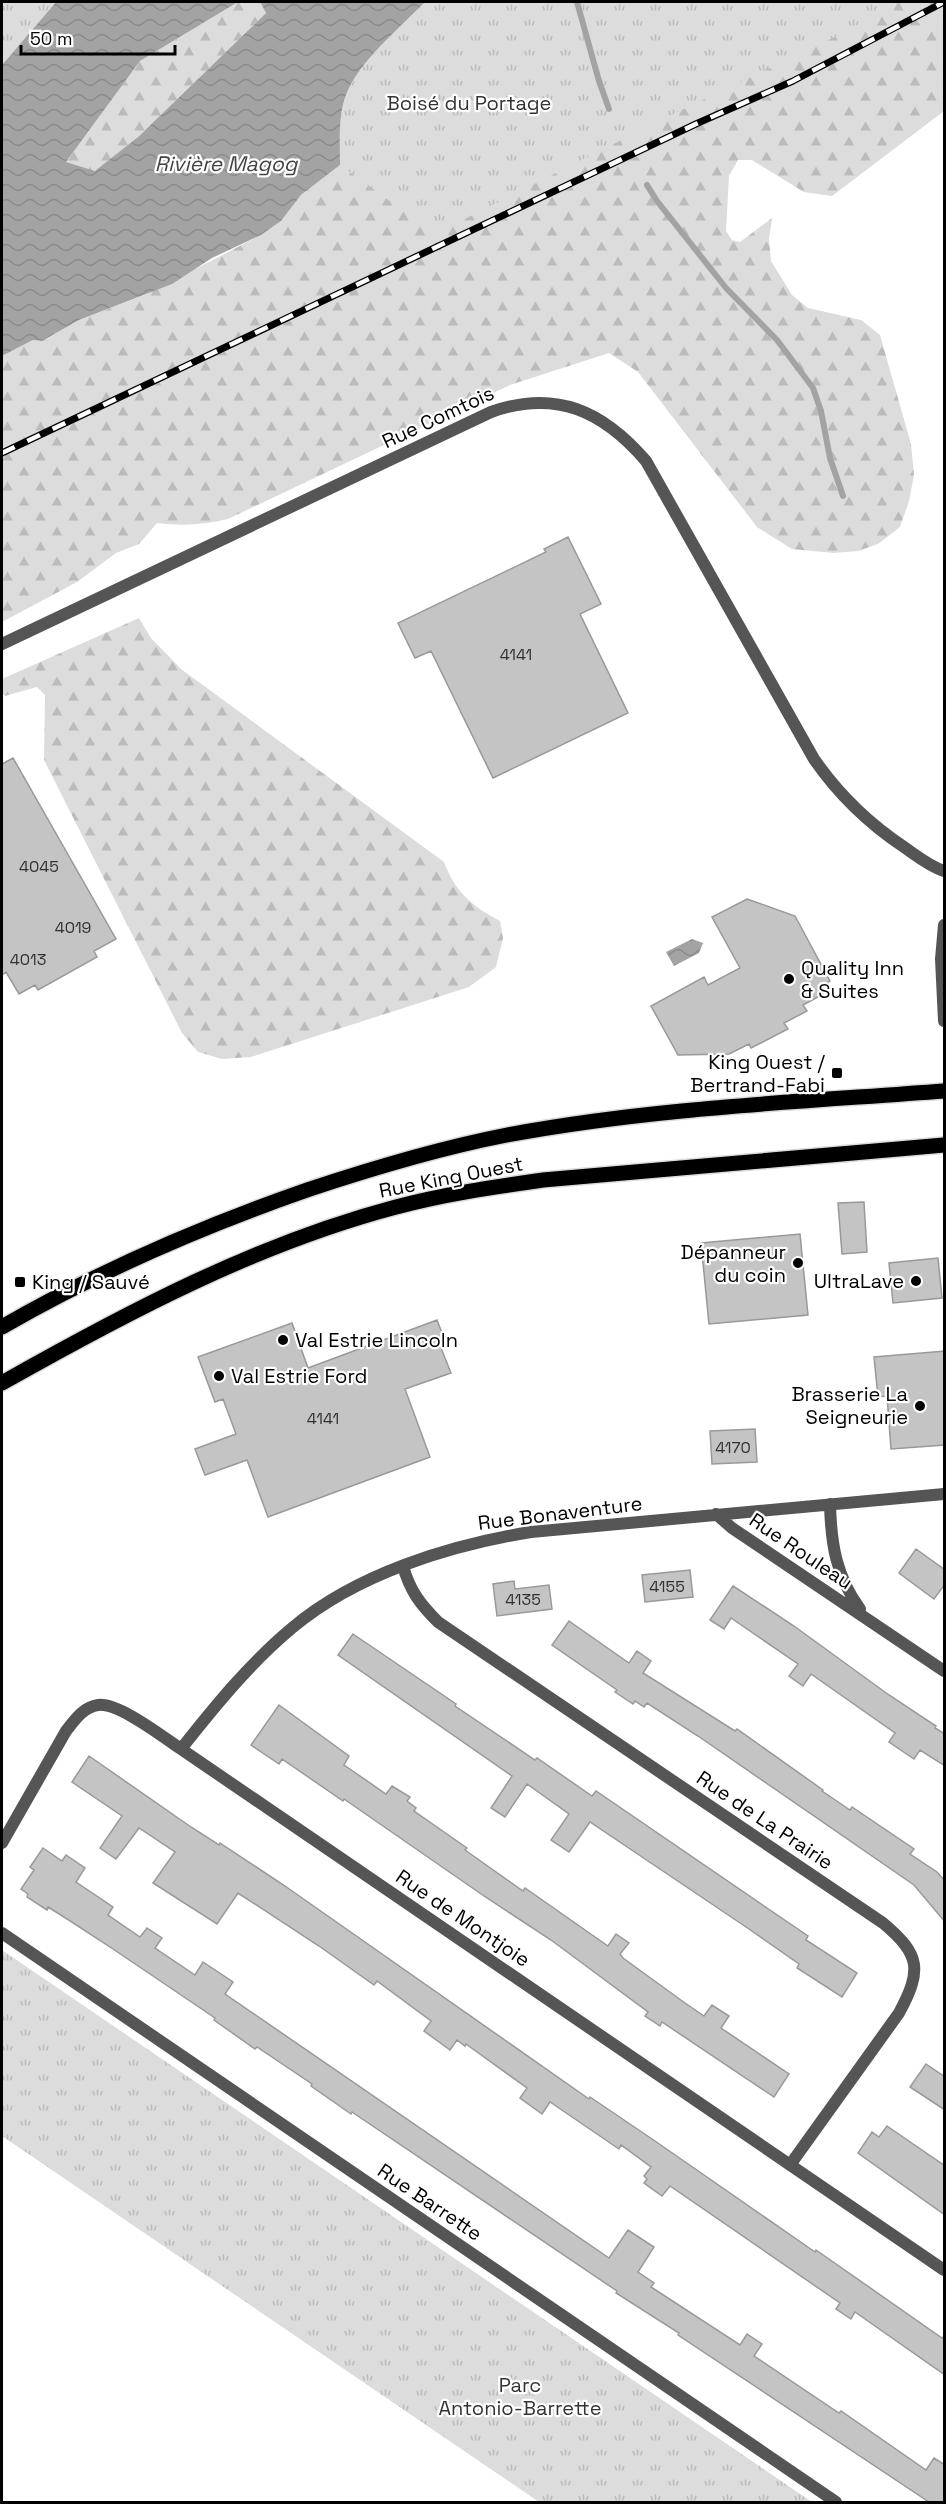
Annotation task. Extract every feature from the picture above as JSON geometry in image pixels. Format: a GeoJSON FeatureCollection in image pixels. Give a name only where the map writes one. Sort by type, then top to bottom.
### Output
{"type":"FeatureCollection","features":[{"type":"Feature","properties":{"kind":"main road","name":"Rue King Ouest"},"geometry":{"type":"LineString","coordinates":[[2,1327],[100,1274],[193,1232],[354,1174],[455,1147],[573,1124],[690,1110],[945,1091]]}},
{"type":"Feature","properties":{"kind":"main road","name":"Rue King Ouest"},"geometry":{"type":"LineString","coordinates":[[2,1383],[124,1316],[179,1289],[299,1239],[396,1207],[487,1188],[543,1180],[945,1145]]}},
{"type":"Feature","properties":{"kind":"street","name":"Rue Comtois"},"geometry":{"type":"LineString","coordinates":[[2,644],[491,412],[510,405],[552,402],[591,414],[605,422],[629,441],[646,461],[813,759],[828,780],[861,816],[922,860],[945,871]]}},
{"type":"Feature","properties":{"kind":"street"},"geometry":{"type":"LineString","coordinates":[[945,925],[941,959],[945,1021]]}},
{"type":"Feature","properties":{"kind":"street","name":"Rue Bonaventure"},"geometry":{"type":"LineString","coordinates":[[181,1749],[234,1685],[293,1627],[327,1603],[403,1566],[444,1551],[499,1537],[531,1532],[945,1494]]}},
{"type":"Feature","properties":{"kind":"street","name":"Rue Rouleau"},"geometry":{"type":"LineString","coordinates":[[830,1504],[832,1542],[837,1567],[852,1599],[866,1617]]}},
{"type":"Feature","properties":{"kind":"street","name":"Rue Rouleau"},"geometry":{"type":"LineString","coordinates":[[716,1515],[945,1671]]}},
{"type":"Feature","properties":{"kind":"street","name":"Rue de La Prairie"},"geometry":{"type":"LineString","coordinates":[[403,1566],[409,1586],[423,1607],[438,1622],[902,1938],[912,1955],[916,1974],[909,1994],[899,2013],[790,2165]]}},
{"type":"Feature","properties":{"kind":"street","name":"Rue de Montjoie"},"geometry":{"type":"LineString","coordinates":[[2,1843],[66,1731],[86,1709],[98,1705],[110,1706],[181,1749],[945,2270]]}},
{"type":"Feature","properties":{"kind":"street","name":"Rue Barrette"},"geometry":{"type":"LineString","coordinates":[[2,1933],[836,2502]]}},
{"type":"Feature","properties":{"kind":"green space"},"geometry":{"type":"Polygon","coordinates":[[[2,2],[56,2],[2,65],[2,2]]]}},
{"type":"Feature","properties":{"kind":"green space"},"geometry":{"type":"Polygon","coordinates":[[[238,2],[260,2],[266,13],[138,137],[95,172],[66,162],[140,61],[238,2]]]}},
{"type":"Feature","properties":{"kind":"green space"},"geometry":{"type":"Polygon","coordinates":[[[425,2],[944,2],[944,111],[832,196],[804,192],[752,160],[738,160],[729,176],[726,231],[732,240],[740,242],[772,218],[769,239],[771,261],[792,295],[808,308],[861,320],[880,335],[911,444],[914,475],[909,501],[900,527],[878,544],[858,551],[833,553],[792,549],[757,527],[638,372],[609,353],[510,385],[228,519],[210,523],[157,523],[139,544],[116,553],[77,582],[2,622],[2,356],[33,340],[42,341],[79,320],[147,294],[261,235],[281,221],[301,195],[340,165],[341,120],[425,2]]]}},
{"type":"Feature","properties":{"kind":"green space","name":"Boisé du Portage"},"geometry":{"type":"Polygon","coordinates":[[[425,2],[897,2],[841,34],[665,118],[435,234],[340,165],[342,112],[352,82],[370,57],[425,2]]]}},
{"type":"Feature","properties":{"kind":"green space"},"geometry":{"type":"Polygon","coordinates":[[[139,618],[151,638],[181,669],[444,862],[459,890],[473,904],[500,921],[503,938],[496,967],[469,987],[251,1057],[222,1059],[198,1052],[182,1033],[44,760],[45,695],[37,687],[5,696],[2,693],[2,679],[139,618]]]}},
{"type":"Feature","properties":{"kind":"green space","name":"Parc Antonio-Barrette"},"geometry":{"type":"Polygon","coordinates":[[[2,1950],[812,2502],[539,2502],[2,2136],[2,1950]]]}},
{"type":"Feature","properties":{"kind":"water","name":"Rivière Magog"},"geometry":{"type":"Polygon","coordinates":[[[56,2],[238,2],[140,61],[66,162],[95,171],[138,137],[266,13],[260,2],[425,2],[370,57],[352,82],[342,112],[340,165],[301,195],[281,221],[261,235],[212,258],[172,284],[79,320],[42,341],[33,340],[2,356],[2,65],[56,2]]]}},
{"type":"Feature","properties":{"kind":"water"},"geometry":{"type":"Polygon","coordinates":[[[692,939],[703,943],[699,953],[674,966],[666,952],[692,939]]]}},
{"type":"Feature","properties":{"kind":"building"},"geometry":{"type":"Polygon","coordinates":[[[568,537],[601,604],[580,614],[628,713],[493,778],[431,651],[415,658],[398,623],[546,552],[544,549],[568,537]]]}},
{"type":"Feature","properties":{"kind":"building"},"geometry":{"type":"Polygon","coordinates":[[[13,758],[116,939],[94,951],[97,957],[38,990],[35,985],[19,994],[6,972],[2,975],[2,764],[13,758]]]}},
{"type":"Feature","properties":{"kind":"building","name":"Quality Inn & Suites"},"geometry":{"type":"Polygon","coordinates":[[[747,899],[795,916],[830,981],[825,984],[829,991],[803,1005],[807,1011],[784,1023],[788,1029],[751,1048],[749,1044],[729,1054],[678,1055],[651,1006],[704,977],[708,985],[740,968],[712,917],[747,899]]]}},
{"type":"Feature","properties":{"kind":"building"},"geometry":{"type":"Polygon","coordinates":[[[864,1202],[867,1252],[842,1254],[838,1203],[864,1202]]]}},
{"type":"Feature","properties":{"kind":"building"},"geometry":{"type":"Polygon","coordinates":[[[800,1234],[808,1315],[709,1324],[701,1243],[800,1234]]]}},
{"type":"Feature","properties":{"kind":"building","name":"UltraLave"},"geometry":{"type":"Polygon","coordinates":[[[938,1258],[942,1298],[893,1303],[889,1263],[938,1258]]]}},
{"type":"Feature","properties":{"kind":"building"},"geometry":{"type":"Polygon","coordinates":[[[437,1320],[447,1346],[441,1348],[451,1373],[405,1389],[430,1457],[268,1517],[247,1460],[205,1475],[195,1449],[236,1434],[223,1399],[215,1402],[198,1357],[292,1323],[308,1368],[437,1320]]]}},
{"type":"Feature","properties":{"kind":"building","name":"Brasserie La Seigneurie"},"geometry":{"type":"Polygon","coordinates":[[[945,1351],[945,1445],[891,1449],[887,1396],[878,1397],[874,1357],[945,1351]]]}},
{"type":"Feature","properties":{"kind":"building"},"geometry":{"type":"Polygon","coordinates":[[[755,1429],[757,1462],[712,1464],[710,1431],[755,1429]]]}},
{"type":"Feature","properties":{"kind":"building"},"geometry":{"type":"Polygon","coordinates":[[[916,1549],[945,1570],[945,1584],[934,1599],[899,1573],[916,1549]]]}},
{"type":"Feature","properties":{"kind":"building"},"geometry":{"type":"Polygon","coordinates":[[[690,1570],[693,1597],[645,1602],[642,1575],[690,1570]]]}},
{"type":"Feature","properties":{"kind":"building"},"geometry":{"type":"Polygon","coordinates":[[[514,1581],[515,1589],[549,1585],[552,1609],[497,1616],[493,1584],[514,1581]]]}},
{"type":"Feature","properties":{"kind":"building"},"geometry":{"type":"Polygon","coordinates":[[[733,1586],[936,1726],[935,1728],[945,1734],[945,1766],[920,1750],[914,1759],[889,1742],[895,1733],[811,1674],[803,1686],[789,1676],[798,1664],[731,1618],[724,1629],[710,1620],[733,1586]]]}},
{"type":"Feature","properties":{"kind":"building"},"geometry":{"type":"Polygon","coordinates":[[[569,1621],[629,1663],[637,1651],[651,1661],[643,1673],[735,1731],[737,1729],[850,1810],[852,1807],[914,1849],[910,1854],[937,1872],[945,1881],[945,1922],[914,1885],[698,1736],[647,1703],[644,1707],[635,1701],[633,1704],[615,1692],[617,1690],[552,1645],[569,1621]]]}},
{"type":"Feature","properties":{"kind":"building"},"geometry":{"type":"Polygon","coordinates":[[[353,1634],[535,1760],[537,1758],[592,1796],[596,1791],[808,1936],[806,1940],[857,1973],[842,1997],[797,1968],[799,1964],[749,1929],[590,1822],[569,1852],[551,1840],[569,1814],[527,1784],[505,1817],[491,1808],[512,1776],[338,1655],[353,1634]]]}},
{"type":"Feature","properties":{"kind":"building"},"geometry":{"type":"Polygon","coordinates":[[[279,1705],[349,1756],[344,1765],[386,1794],[392,1786],[410,1797],[407,1801],[416,1808],[414,1811],[523,1891],[525,1888],[608,1946],[616,1934],[629,1943],[620,1954],[623,1958],[685,2003],[704,2016],[712,2005],[729,2016],[721,2028],[789,2074],[774,2097],[662,2022],[660,2026],[645,2016],[648,2012],[551,1940],[344,1799],[343,1801],[282,1759],[279,1764],[251,1745],[279,1705]]]}},
{"type":"Feature","properties":{"kind":"building"},"geometry":{"type":"Polygon","coordinates":[[[89,1756],[191,1827],[219,1845],[220,1843],[285,1886],[589,2099],[590,2097],[942,2338],[945,2335],[945,2375],[855,2312],[851,2319],[836,2309],[840,2303],[670,2186],[662,2196],[644,2183],[647,2179],[644,2176],[651,2167],[621,2145],[619,2149],[550,2102],[542,2114],[520,2098],[527,2088],[466,2044],[465,2046],[457,2040],[450,2050],[424,2031],[431,2021],[377,1981],[374,1985],[238,1893],[217,1924],[153,1883],[175,1852],[139,1828],[116,1859],[100,1848],[122,1816],[72,1782],[89,1756]]]}},
{"type":"Feature","properties":{"kind":"building"},"geometry":{"type":"Polygon","coordinates":[[[43,1848],[62,1861],[66,1855],[85,1868],[76,1882],[113,1907],[108,1915],[140,1937],[147,1928],[162,1938],[155,1948],[195,1975],[203,1962],[233,1982],[225,1994],[609,2258],[628,2230],[654,2247],[638,2272],[654,2283],[651,2287],[740,2345],[747,2334],[762,2344],[754,2356],[839,2413],[841,2411],[926,2470],[934,2458],[945,2465],[945,2502],[929,2502],[678,2335],[679,2333],[616,2293],[617,2291],[352,2112],[351,2114],[257,2047],[255,2049],[214,2020],[215,2018],[113,1949],[48,1907],[47,1910],[27,1897],[28,1894],[21,1889],[34,1870],[30,1867],[43,1848]]]}},
{"type":"Feature","properties":{"kind":"building"},"geometry":{"type":"Polygon","coordinates":[[[926,2064],[945,2077],[945,2110],[910,2087],[926,2064]]]}},
{"type":"Feature","properties":{"kind":"building"},"geometry":{"type":"Polygon","coordinates":[[[887,2126],[945,2166],[945,2215],[858,2153],[872,2132],[879,2137],[887,2126]]]}},
{"type":"Feature","properties":{"kind":"waterway"},"geometry":{"type":"LineString","coordinates":[[577,2],[609,109]]}},
{"type":"Feature","properties":{"kind":"waterway"},"geometry":{"type":"LineString","coordinates":[[647,185],[657,201],[726,288],[777,340],[813,388],[821,411],[830,458],[843,496]]}},
{"type":"Feature","properties":{"kind":"railway"},"geometry":{"type":"LineString","coordinates":[[2,453],[698,123],[793,81],[944,2]]}},
{"type":"Feature","properties":{"kind":"place","name":"Quality Inn & Suites"},"geometry":{"type":"Point","coordinates":[789,979]}},
{"type":"Feature","properties":{"kind":"place","name":"King Ouest / Bertrand-Fabi"},"geometry":{"type":"Point","coordinates":[837,1073]}},
{"type":"Feature","properties":{"kind":"place","name":"Dépanneur du coin"},"geometry":{"type":"Point","coordinates":[798,1263]}},
{"type":"Feature","properties":{"kind":"place","name":"UltraLave"},"geometry":{"type":"Point","coordinates":[916,1281]}},
{"type":"Feature","properties":{"kind":"place","name":"King / Sauvé"},"geometry":{"type":"Point","coordinates":[20,1282]}},
{"type":"Feature","properties":{"kind":"place","name":"Val Estrie Lincoln"},"geometry":{"type":"Point","coordinates":[283,1340]}},
{"type":"Feature","properties":{"kind":"place","name":"Val Estrie Ford"},"geometry":{"type":"Point","coordinates":[219,1376]}},
{"type":"Feature","properties":{"kind":"place","name":"Brasserie La Seigneurie"},"geometry":{"type":"Point","coordinates":[920,1406]}}]}
